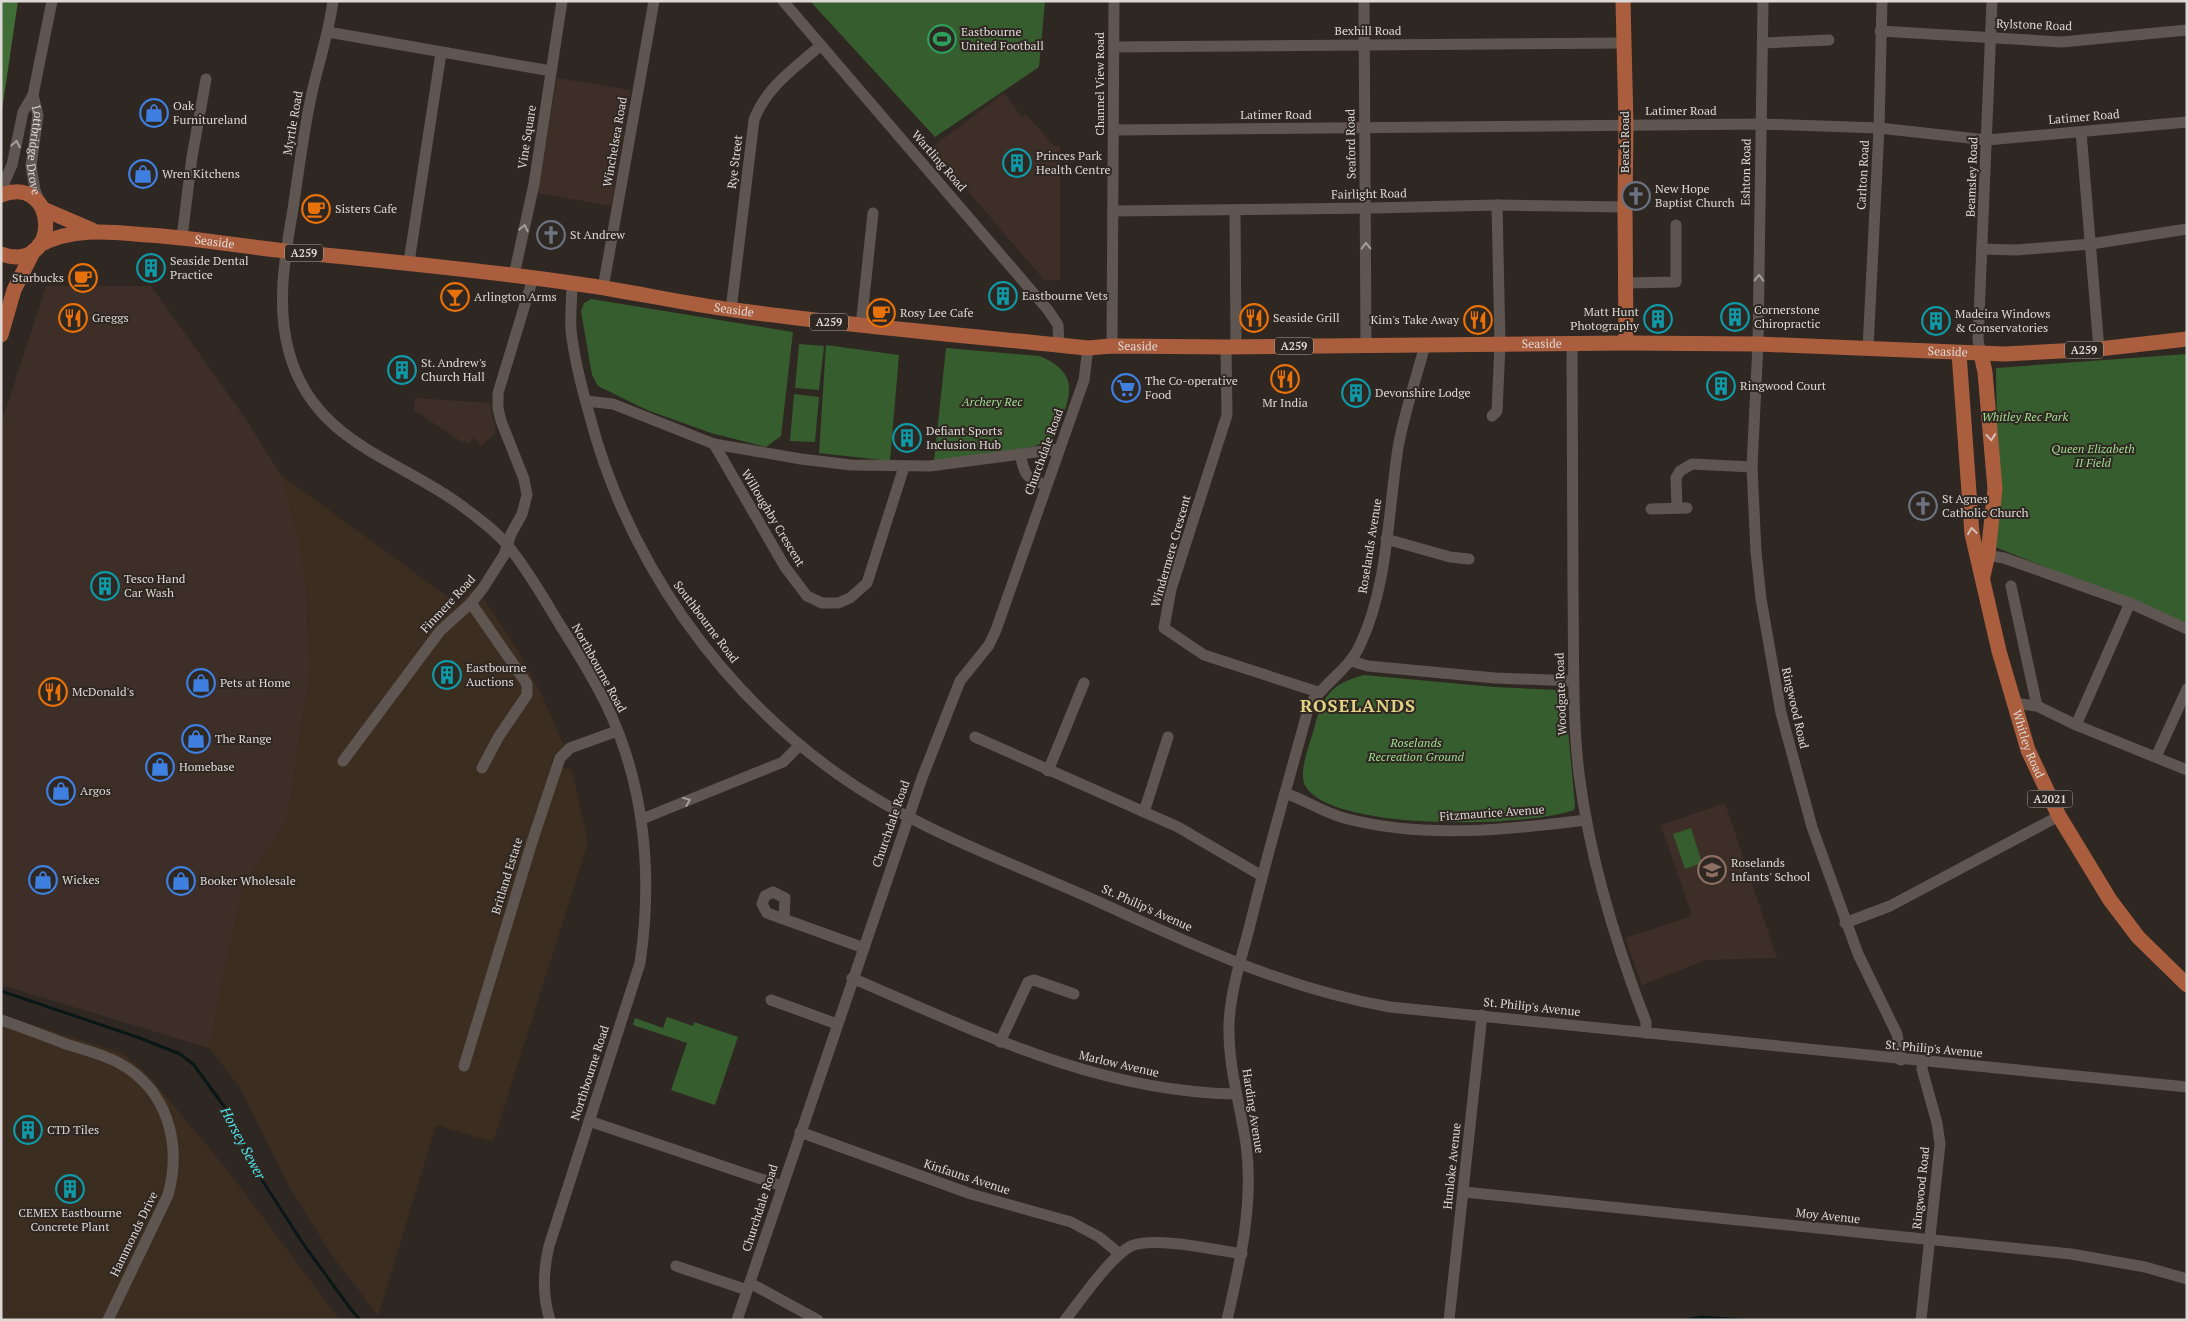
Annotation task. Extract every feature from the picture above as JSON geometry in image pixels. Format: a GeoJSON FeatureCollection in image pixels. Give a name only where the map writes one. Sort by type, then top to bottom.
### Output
{"type":"FeatureCollection","features":[{"type":"Feature","properties":{"kind":"main road","name":"Beach Road"},"geometry":{"type":"LineString","coordinates":[[1623,1],[1622,43],[1626,125],[1624,208],[1626,343]]}},
{"type":"Feature","properties":{"kind":"main road","name":"Seaside"},"geometry":{"type":"LineString","coordinates":[[1,195],[17,192],[26,194],[42,207],[93,230]]}},
{"type":"Feature","properties":{"kind":"main road"},"geometry":{"type":"LineString","coordinates":[[1,335],[14,290],[46,232],[47,221],[42,207]]}},
{"type":"Feature","properties":{"kind":"main road","name":"Seaside"},"geometry":{"type":"LineString","coordinates":[[1,254],[19,257],[54,238],[93,230],[182,237],[286,251],[409,262],[514,275],[731,310],[861,326],[1088,348],[1112,346],[1231,347],[1626,343],[1758,344],[1981,354],[2099,349],[2187,340]]}},
{"type":"Feature","properties":{"kind":"main road","name":"Whitley Road"},"geometry":{"type":"LineString","coordinates":[[1959,353],[1970,509],[1982,554],[1987,604],[2013,703],[2028,750],[2059,816],[2085,861],[2123,919],[2155,956],[2187,985]]}},
{"type":"Feature","properties":{"kind":"main road","name":"Whitley Road"},"geometry":{"type":"LineString","coordinates":[[1981,354],[1985,372],[1995,474],[1995,489],[1982,554]]}},
{"type":"Feature","properties":{"kind":"street","name":"Lottbridge Drove"},"geometry":{"type":"LineString","coordinates":[[1,190],[12,165],[23,112],[33,95],[52,1]]}},
{"type":"Feature","properties":{"kind":"street","name":"Myrtle Road"},"geometry":{"type":"LineString","coordinates":[[286,251],[313,90],[328,32],[333,1]]}},
{"type":"Feature","properties":{"kind":"street","name":"Vine Square"},"geometry":{"type":"LineString","coordinates":[[514,275],[534,184],[562,1]]}},
{"type":"Feature","properties":{"kind":"street","name":"Winchelsea Road"},"geometry":{"type":"LineString","coordinates":[[603,288],[654,1]]}},
{"type":"Feature","properties":{"kind":"street","name":"Wartling Road"},"geometry":{"type":"LineString","coordinates":[[783,1],[1048,310],[1058,325],[1059,345]]}},
{"type":"Feature","properties":{"kind":"street","name":"Channel View Road"},"geometry":{"type":"LineString","coordinates":[[1112,346],[1114,1]]}},
{"type":"Feature","properties":{"kind":"street","name":"Seaford Road"},"geometry":{"type":"LineString","coordinates":[[1364,1],[1366,346]]}},
{"type":"Feature","properties":{"kind":"street","name":"Eshton Road"},"geometry":{"type":"LineString","coordinates":[[1758,344],[1763,1]]}},
{"type":"Feature","properties":{"kind":"street","name":"Carlton Road"},"geometry":{"type":"LineString","coordinates":[[1868,349],[1879,128],[1882,1]]}},
{"type":"Feature","properties":{"kind":"street","name":"Beamsley Road"},"geometry":{"type":"LineString","coordinates":[[1981,354],[1978,340],[1992,38],[1992,1]]}},
{"type":"Feature","properties":{"kind":"street","name":"Rylstone Road"},"geometry":{"type":"LineString","coordinates":[[1880,31],[2062,42],[2187,30]]}},
{"type":"Feature","properties":{"kind":"street"},"geometry":{"type":"LineString","coordinates":[[328,32],[550,71]]}},
{"type":"Feature","properties":{"kind":"street"},"geometry":{"type":"LineString","coordinates":[[1762,43],[1829,40]]}},
{"type":"Feature","properties":{"kind":"street","name":"Bexhill Road"},"geometry":{"type":"LineString","coordinates":[[1114,47],[1622,43]]}},
{"type":"Feature","properties":{"kind":"street","name":"Rye Street"},"geometry":{"type":"LineString","coordinates":[[731,310],[754,120],[760,104],[770,90],[821,45]]}},
{"type":"Feature","properties":{"kind":"street"},"geometry":{"type":"LineString","coordinates":[[409,262],[442,53]]}},
{"type":"Feature","properties":{"kind":"street"},"geometry":{"type":"LineString","coordinates":[[182,237],[192,156],[206,79]]}},
{"type":"Feature","properties":{"kind":"street","name":"Lottbridge Drove"},"geometry":{"type":"LineString","coordinates":[[33,95],[38,115],[31,166],[35,190],[42,207]]}},
{"type":"Feature","properties":{"kind":"street","name":"Latimer Road"},"geometry":{"type":"LineString","coordinates":[[1114,130],[1761,124],[1879,128],[1987,140],[2187,122]]}},
{"type":"Feature","properties":{"kind":"street"},"geometry":{"type":"LineString","coordinates":[[2081,132],[2099,349]]}},
{"type":"Feature","properties":{"kind":"street"},"geometry":{"type":"LineString","coordinates":[[1492,416],[1497,411],[1500,344],[1498,205]]}},
{"type":"Feature","properties":{"kind":"street","name":"Fairlight Road"},"geometry":{"type":"LineString","coordinates":[[1113,211],[1498,205],[1624,208]]}},
{"type":"Feature","properties":{"kind":"street"},"geometry":{"type":"LineString","coordinates":[[1231,347],[1235,210]]}},
{"type":"Feature","properties":{"kind":"street"},"geometry":{"type":"LineString","coordinates":[[861,326],[872,214]]}},
{"type":"Feature","properties":{"kind":"street"},"geometry":{"type":"LineString","coordinates":[[1626,283],[1676,282],[1676,225]]}},
{"type":"Feature","properties":{"kind":"street"},"geometry":{"type":"LineString","coordinates":[[1982,249],[2016,250],[2091,244],[2187,229]]}},
{"type":"Feature","properties":{"kind":"street","name":"Northbourne Road"},"geometry":{"type":"LineString","coordinates":[[286,251],[282,307],[288,347],[297,374],[323,414],[340,432],[358,445],[460,504],[508,545],[550,608],[605,702],[630,770],[642,819],[646,901],[640,963],[544,1269],[544,1290],[550,1320]]}},
{"type":"Feature","properties":{"kind":"street","name":"Finmere Road"},"geometry":{"type":"LineString","coordinates":[[343,761],[440,631],[471,603],[504,555],[511,534],[522,514],[527,495],[524,479],[501,421],[498,408],[498,393],[533,278]]}},
{"type":"Feature","properties":{"kind":"street","name":"Southbourne Road"},"geometry":{"type":"LineString","coordinates":[[572,283],[571,329],[596,440],[618,500],[640,549],[671,602],[707,650],[751,700],[800,746],[840,776],[908,817]]}},
{"type":"Feature","properties":{"kind":"street","name":"Woodgate Road"},"geometry":{"type":"LineString","coordinates":[[1572,343],[1574,681],[1578,764],[1586,820],[1600,885],[1617,942],[1646,1022],[1646,1033]]}},
{"type":"Feature","properties":{"kind":"street","name":"Ringwood Road"},"geometry":{"type":"LineString","coordinates":[[1758,344],[1752,467],[1756,552],[1761,599],[1781,713],[1812,827],[1846,923],[1871,983],[1897,1034],[1901,1060]]}},
{"type":"Feature","properties":{"kind":"street","name":"Roselands Avenue"},"geometry":{"type":"LineString","coordinates":[[1240,965],[1262,876],[1310,706],[1318,692],[1351,661],[1360,646],[1367,628],[1379,584],[1398,447],[1425,345]]}},
{"type":"Feature","properties":{"kind":"street","name":"Windermere Crescent"},"geometry":{"type":"LineString","coordinates":[[1231,347],[1227,415],[1171,589],[1164,628],[1204,654],[1318,692]]}},
{"type":"Feature","properties":{"kind":"street","name":"Churchdale Road"},"geometry":{"type":"LineString","coordinates":[[737,1320],[836,1024],[908,817],[960,681],[989,645],[996,630],[1084,380],[1088,348]]}},
{"type":"Feature","properties":{"kind":"street","name":"Willoughby Crescent"},"geometry":{"type":"LineString","coordinates":[[586,401],[613,404],[714,444],[800,459],[851,465],[904,467],[1059,449]]}},
{"type":"Feature","properties":{"kind":"street","name":"Willoughby Crescent"},"geometry":{"type":"LineString","coordinates":[[714,444],[785,567],[807,596],[822,603],[838,603],[850,598],[867,583],[904,467]]}},
{"type":"Feature","properties":{"kind":"street"},"geometry":{"type":"LineString","coordinates":[[1020,454],[1024,474],[1031,480],[1046,485]]}},
{"type":"Feature","properties":{"kind":"street"},"geometry":{"type":"LineString","coordinates":[[1651,509],[1682,508],[1676,478],[1680,471],[1692,464],[1752,467]]}},
{"type":"Feature","properties":{"kind":"street"},"geometry":{"type":"LineString","coordinates":[[1386,539],[1450,557],[1469,559]]}},
{"type":"Feature","properties":{"kind":"street"},"geometry":{"type":"LineString","coordinates":[[1982,554],[2004,558],[2130,603],[2187,630]]}},
{"type":"Feature","properties":{"kind":"street"},"geometry":{"type":"LineString","coordinates":[[2011,586],[2037,706]]}},
{"type":"Feature","properties":{"kind":"street"},"geometry":{"type":"LineString","coordinates":[[471,603],[528,684],[527,695],[482,768]]}},
{"type":"Feature","properties":{"kind":"street"},"geometry":{"type":"LineString","coordinates":[[2076,724],[2130,603]]}},
{"type":"Feature","properties":{"kind":"street"},"geometry":{"type":"LineString","coordinates":[[1351,661],[1368,666],[1495,678],[1574,681]]}},
{"type":"Feature","properties":{"kind":"street"},"geometry":{"type":"LineString","coordinates":[[1048,771],[1084,683]]}},
{"type":"Feature","properties":{"kind":"street"},"geometry":{"type":"LineString","coordinates":[[2156,756],[2187,689]]}},
{"type":"Feature","properties":{"kind":"street"},"geometry":{"type":"LineString","coordinates":[[2013,703],[2037,706],[2187,770]]}},
{"type":"Feature","properties":{"kind":"street","name":"Britland Estate"},"geometry":{"type":"LineString","coordinates":[[464,1066],[560,758],[570,748],[617,731]]}},
{"type":"Feature","properties":{"kind":"street"},"geometry":{"type":"LineString","coordinates":[[975,736],[1048,771],[1178,827],[1262,876]]}},
{"type":"Feature","properties":{"kind":"street"},"geometry":{"type":"LineString","coordinates":[[1144,812],[1168,736]]}},
{"type":"Feature","properties":{"kind":"street"},"geometry":{"type":"LineString","coordinates":[[642,819],[783,762],[800,746]]}},
{"type":"Feature","properties":{"kind":"street","name":"Fitzmaurice Avenue"},"geometry":{"type":"LineString","coordinates":[[1285,794],[1344,818],[1436,831],[1462,831],[1586,820]]}},
{"type":"Feature","properties":{"kind":"street"},"geometry":{"type":"LineString","coordinates":[[1846,923],[1890,906],[2059,816]]}},
{"type":"Feature","properties":{"kind":"street","name":"St. Philip's Avenue"},"geometry":{"type":"LineString","coordinates":[[908,817],[1240,965],[1305,987],[1356,1001],[1390,1007],[1482,1015],[1901,1060],[2187,1087]]}},
{"type":"Feature","properties":{"kind":"street"},"geometry":{"type":"LineString","coordinates":[[784,919],[864,948]]}},
{"type":"Feature","properties":{"kind":"street","name":"Harding Avenue"},"geometry":{"type":"LineString","coordinates":[[1227,1320],[1242,1254],[1248,1188],[1246,1145],[1235,1094],[1229,1023],[1240,965]]}},
{"type":"Feature","properties":{"kind":"street","name":"Marlow Avenue"},"geometry":{"type":"LineString","coordinates":[[852,978],[1000,1042],[1058,1063],[1145,1086],[1235,1094]]}},
{"type":"Feature","properties":{"kind":"street"},"geometry":{"type":"LineString","coordinates":[[1000,1042],[1028,982],[1034,980],[1074,994]]}},
{"type":"Feature","properties":{"kind":"street"},"geometry":{"type":"LineString","coordinates":[[771,1000],[836,1024]]}},
{"type":"Feature","properties":{"kind":"street","name":"Hunloke Avenue"},"geometry":{"type":"LineString","coordinates":[[1449,1320],[1482,1015]]}},
{"type":"Feature","properties":{"kind":"street","name":"Hammonds Drive"},"geometry":{"type":"LineString","coordinates":[[1,1020],[104,1056],[126,1068],[141,1079],[153,1093],[168,1119],[174,1158],[172,1180],[168,1195],[108,1320]]}},
{"type":"Feature","properties":{"kind":"street","name":"Ringwood Road"},"geometry":{"type":"LineString","coordinates":[[1922,1320],[1940,1144],[1937,1123],[1922,1069],[1923,1061]]}},
{"type":"Feature","properties":{"kind":"street"},"geometry":{"type":"LineString","coordinates":[[590,1120],[782,1186]]}},
{"type":"Feature","properties":{"kind":"street","name":"Kinfauns Avenue"},"geometry":{"type":"LineString","coordinates":[[800,1132],[971,1194],[1071,1222],[1099,1237],[1120,1254]]}},
{"type":"Feature","properties":{"kind":"street","name":"Moy Avenue"},"geometry":{"type":"LineString","coordinates":[[1464,1192],[2101,1258],[2187,1278]]}},
{"type":"Feature","properties":{"kind":"street"},"geometry":{"type":"LineString","coordinates":[[1065,1320],[1120,1254],[1138,1244],[1168,1243],[1242,1254]]}},
{"type":"Feature","properties":{"kind":"street"},"geometry":{"type":"LineString","coordinates":[[676,1266],[749,1286],[818,1320]]}},
{"type":"Feature","properties":{"kind":"shaded area"},"geometry":{"type":"Polygon","coordinates":[[[557,78],[631,90],[611,206],[537,193],[557,78]]]}},
{"type":"Feature","properties":{"kind":"shaded area"},"geometry":{"type":"Polygon","coordinates":[[[1004,93],[1022,117],[1026,114],[1054,146],[1060,146],[1060,280],[1045,281],[931,148],[1004,93]]]}},
{"type":"Feature","properties":{"kind":"shaded area"},"geometry":{"type":"Polygon","coordinates":[[[46,286],[151,286],[243,415],[281,475],[299,539],[306,582],[310,661],[308,686],[287,821],[243,886],[209,1048],[1,985],[1,424],[46,286]]]}},
{"type":"Feature","properties":{"kind":"shaded area"},"geometry":{"type":"Polygon","coordinates":[[[415,398],[490,403],[496,433],[481,446],[474,438],[467,444],[465,440],[462,442],[414,410],[415,398]]]}},
{"type":"Feature","properties":{"kind":"shaded area"},"geometry":{"type":"Polygon","coordinates":[[[281,475],[458,604],[474,588],[484,599],[518,651],[540,691],[564,746],[555,753],[551,764],[572,770],[588,843],[493,1142],[436,1125],[378,1316],[329,1251],[289,1186],[239,1086],[209,1048],[243,886],[287,821],[308,686],[309,622],[306,582],[298,539],[281,475]]]}},
{"type":"Feature","properties":{"kind":"shaded area","name":"Roselands Infants' School"},"geometry":{"type":"Polygon","coordinates":[[[1725,803],[1777,958],[1706,960],[1642,985],[1625,938],[1692,916],[1661,825],[1725,803]]]}},
{"type":"Feature","properties":{"kind":"shaded area"},"geometry":{"type":"Polygon","coordinates":[[[1,1020],[23,1022],[122,1053],[147,1074],[225,1167],[340,1320],[1,1320],[1,1020]]]}},
{"type":"Feature","properties":{"kind":"green space"},"geometry":{"type":"Polygon","coordinates":[[[1,1],[18,1],[1,117],[1,1]]]}},
{"type":"Feature","properties":{"kind":"green space"},"geometry":{"type":"Polygon","coordinates":[[[810,1],[1045,1],[1039,67],[935,137],[810,1]]]}},
{"type":"Feature","properties":{"kind":"green space"},"geometry":{"type":"Polygon","coordinates":[[[591,299],[793,332],[781,436],[766,447],[711,433],[647,410],[598,386],[592,375],[581,311],[584,303],[591,299]]]}},
{"type":"Feature","properties":{"kind":"green space"},"geometry":{"type":"Polygon","coordinates":[[[799,344],[824,346],[819,390],[795,388],[799,344]]]}},
{"type":"Feature","properties":{"kind":"green space"},"geometry":{"type":"Polygon","coordinates":[[[826,345],[899,355],[890,461],[819,453],[826,345]]]}},
{"type":"Feature","properties":{"kind":"green space","name":"Archery Rec"},"geometry":{"type":"Polygon","coordinates":[[[946,348],[1040,356],[1054,364],[1063,372],[1068,381],[1069,391],[1064,413],[1054,438],[1033,447],[934,461],[946,348]]]}},
{"type":"Feature","properties":{"kind":"green space","name":"Queen Elizabeth II Field"},"geometry":{"type":"Polygon","coordinates":[[[2187,354],[2187,623],[1995,547],[1996,368],[2187,354]]]}},
{"type":"Feature","properties":{"kind":"green space"},"geometry":{"type":"Polygon","coordinates":[[[794,394],[819,397],[815,442],[790,441],[794,394]]]}},
{"type":"Feature","properties":{"kind":"green space","name":"Roselands Recreation Ground"},"geometry":{"type":"Polygon","coordinates":[[[1364,675],[1494,687],[1557,690],[1565,697],[1574,810],[1550,816],[1517,820],[1434,822],[1391,819],[1354,812],[1324,802],[1306,787],[1303,775],[1305,759],[1320,708],[1329,693],[1335,688],[1364,675]]]}},
{"type":"Feature","properties":{"kind":"green space"},"geometry":{"type":"Polygon","coordinates":[[[1691,828],[1702,863],[1685,869],[1673,834],[1691,828]]]}},
{"type":"Feature","properties":{"kind":"green space"},"geometry":{"type":"Polygon","coordinates":[[[667,1017],[693,1026],[694,1022],[738,1037],[715,1105],[671,1090],[687,1043],[633,1025],[635,1018],[663,1028],[667,1017]]]}},
{"type":"Feature","properties":{"kind":"waterway","name":"Horsey Sewer"},"geometry":{"type":"LineString","coordinates":[[1,991],[137,1037],[180,1054],[194,1065],[231,1116],[262,1180],[304,1245],[360,1320]]}},
{"type":"Feature","properties":{"kind":"waterway","name":"Horsey Sewer"},"geometry":{"type":"LineString","coordinates":[[1686,1320],[1702,1317],[1742,1320]]}},
{"type":"Feature","properties":{"kind":"place","name":"Eastbourne United Football"},"geometry":{"type":"Point","coordinates":[942,39]}},
{"type":"Feature","properties":{"kind":"place","name":"Oak Furnitureland"},"geometry":{"type":"Point","coordinates":[154,113]}},
{"type":"Feature","properties":{"kind":"place","name":"Princes Park Health Centre"},"geometry":{"type":"Point","coordinates":[1017,163]}},
{"type":"Feature","properties":{"kind":"place","name":"Wren Kitchens"},"geometry":{"type":"Point","coordinates":[143,174]}},
{"type":"Feature","properties":{"kind":"place","name":"New Hope Baptist Church"},"geometry":{"type":"Point","coordinates":[1636,196]}},
{"type":"Feature","properties":{"kind":"place","name":"Sisters Cafe"},"geometry":{"type":"Point","coordinates":[316,209]}},
{"type":"Feature","properties":{"kind":"place","name":"St Andrew"},"geometry":{"type":"Point","coordinates":[551,235]}},
{"type":"Feature","properties":{"kind":"place","name":"Seaside Dental Practice"},"geometry":{"type":"Point","coordinates":[151,268]}},
{"type":"Feature","properties":{"kind":"place","name":"Starbucks"},"geometry":{"type":"Point","coordinates":[83,278]}},
{"type":"Feature","properties":{"kind":"place","name":"Eastbourne Vets"},"geometry":{"type":"Point","coordinates":[1003,296]}},
{"type":"Feature","properties":{"kind":"place","name":"Arlington Arms"},"geometry":{"type":"Point","coordinates":[455,297]}},
{"type":"Feature","properties":{"kind":"place","name":"Rosy Lee Cafe"},"geometry":{"type":"Point","coordinates":[881,313]}},
{"type":"Feature","properties":{"kind":"place","name":"Cornerstone Chiropractic"},"geometry":{"type":"Point","coordinates":[1735,317]}},
{"type":"Feature","properties":{"kind":"place","name":"Greggs"},"geometry":{"type":"Point","coordinates":[73,318]}},
{"type":"Feature","properties":{"kind":"place","name":"Seaside Grill"},"geometry":{"type":"Point","coordinates":[1254,318]}},
{"type":"Feature","properties":{"kind":"place","name":"Matt Hunt Photography"},"geometry":{"type":"Point","coordinates":[1658,319]}},
{"type":"Feature","properties":{"kind":"place","name":"Kim's Take Away"},"geometry":{"type":"Point","coordinates":[1478,320]}},
{"type":"Feature","properties":{"kind":"place","name":"Madeira Windows & Conservatories"},"geometry":{"type":"Point","coordinates":[1936,321]}},
{"type":"Feature","properties":{"kind":"place","name":"St. Andrew's Church Hall"},"geometry":{"type":"Point","coordinates":[402,370]}},
{"type":"Feature","properties":{"kind":"place","name":"Mr India"},"geometry":{"type":"Point","coordinates":[1285,379]}},
{"type":"Feature","properties":{"kind":"place","name":"Ringwood Court"},"geometry":{"type":"Point","coordinates":[1721,386]}},
{"type":"Feature","properties":{"kind":"place","name":"The Co-operative Food"},"geometry":{"type":"Point","coordinates":[1126,388]}},
{"type":"Feature","properties":{"kind":"place","name":"Devonshire Lodge"},"geometry":{"type":"Point","coordinates":[1356,393]}},
{"type":"Feature","properties":{"kind":"place","name":"Defiant Sports Inclusion Hub"},"geometry":{"type":"Point","coordinates":[907,438]}},
{"type":"Feature","properties":{"kind":"place","name":"St Agnes Catholic Church"},"geometry":{"type":"Point","coordinates":[1923,506]}},
{"type":"Feature","properties":{"kind":"place","name":"Tesco Hand Car Wash"},"geometry":{"type":"Point","coordinates":[105,586]}},
{"type":"Feature","properties":{"kind":"place","name":"Eastbourne Auctions"},"geometry":{"type":"Point","coordinates":[447,675]}},
{"type":"Feature","properties":{"kind":"place","name":"Pets at Home"},"geometry":{"type":"Point","coordinates":[201,683]}},
{"type":"Feature","properties":{"kind":"place","name":"McDonald's"},"geometry":{"type":"Point","coordinates":[53,692]}},
{"type":"Feature","properties":{"kind":"place","name":"The Range"},"geometry":{"type":"Point","coordinates":[196,739]}},
{"type":"Feature","properties":{"kind":"place","name":"Homebase"},"geometry":{"type":"Point","coordinates":[160,767]}},
{"type":"Feature","properties":{"kind":"place","name":"Argos"},"geometry":{"type":"Point","coordinates":[61,791]}},
{"type":"Feature","properties":{"kind":"place","name":"Roselands Infants' School"},"geometry":{"type":"Point","coordinates":[1712,870]}},
{"type":"Feature","properties":{"kind":"place","name":"Wickes"},"geometry":{"type":"Point","coordinates":[43,880]}},
{"type":"Feature","properties":{"kind":"place","name":"Booker Wholesale"},"geometry":{"type":"Point","coordinates":[181,881]}},
{"type":"Feature","properties":{"kind":"place","name":"CTD Tiles"},"geometry":{"type":"Point","coordinates":[28,1130]}},
{"type":"Feature","properties":{"kind":"place","name":"CEMEX Eastbourne Concrete Plant"},"geometry":{"type":"Point","coordinates":[70,1189]}},
{"type":"Feature","properties":{"kind":"district","name":"ROSELANDS"},"geometry":{"type":"Point","coordinates":[1358,706]}},
{"type":"Feature","properties":{"kind":"park label","name":"Whitley Rec Park"},"geometry":{"type":"Point","coordinates":[2025,417]}}]}
